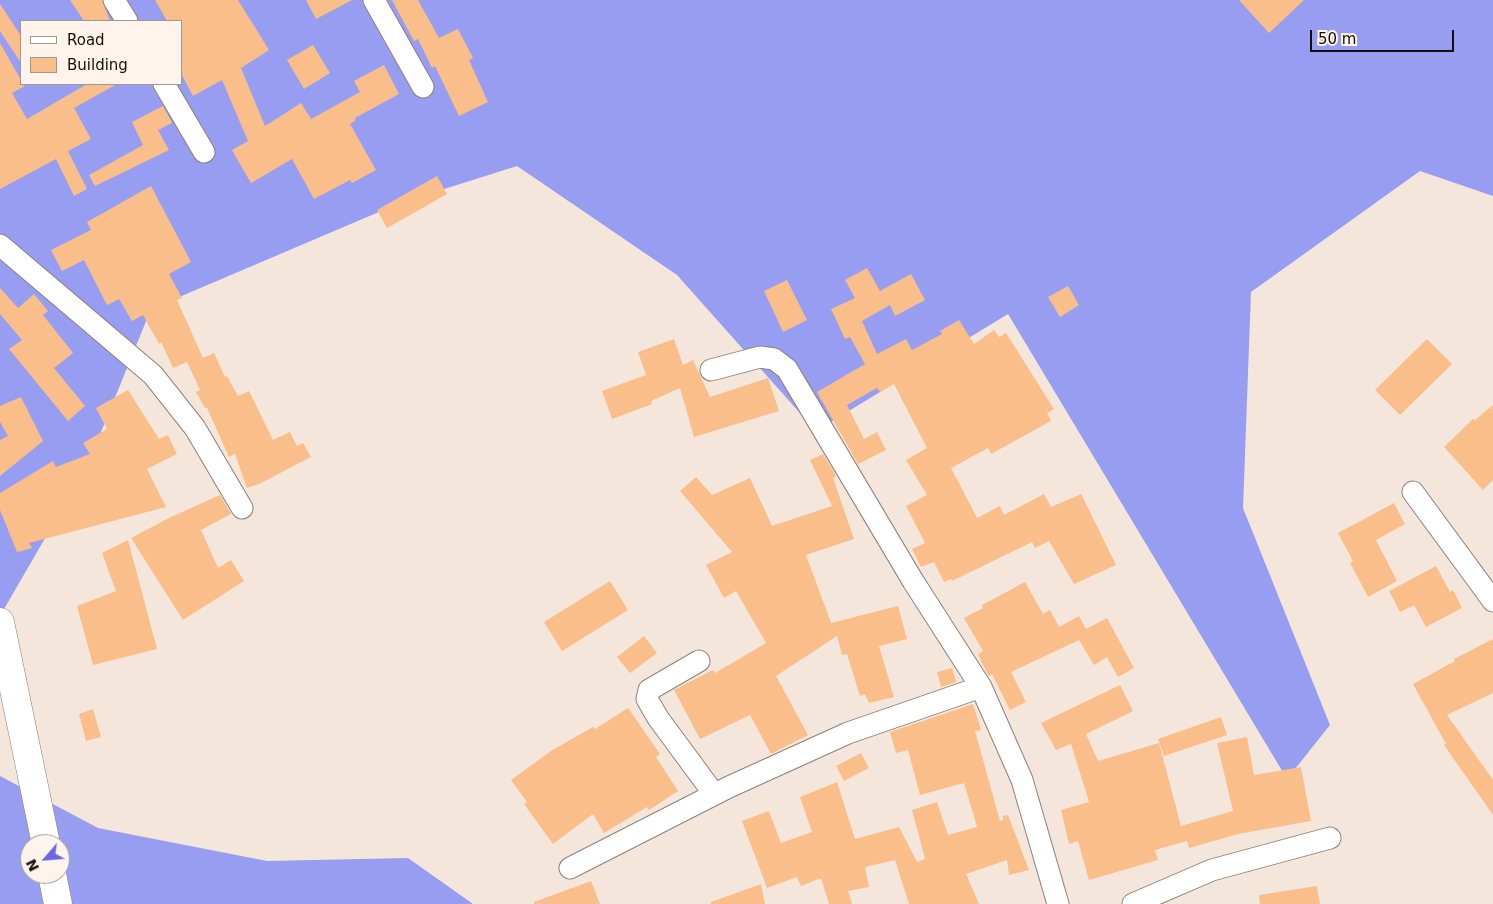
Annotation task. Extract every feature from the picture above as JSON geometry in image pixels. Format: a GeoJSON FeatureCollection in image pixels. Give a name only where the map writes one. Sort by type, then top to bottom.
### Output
{"type":"FeatureCollection","features":[{"type":"Feature","properties":{"kind":"street"},"geometry":{"type":"LineString","coordinates":[[114,0],[126,20]]}},
{"type":"Feature","properties":{"kind":"street"},"geometry":{"type":"LineString","coordinates":[[374,0],[423,87]]}},
{"type":"Feature","properties":{"kind":"street"},"geometry":{"type":"LineString","coordinates":[[165,85],[204,152]]}},
{"type":"Feature","properties":{"kind":"street"},"geometry":{"type":"LineString","coordinates":[[0,245],[153,375],[195,428],[242,508]]}},
{"type":"Feature","properties":{"kind":"street"},"geometry":{"type":"LineString","coordinates":[[711,370],[760,357],[774,359],[787,369],[917,586],[981,687],[1022,780],[1058,904]]}},
{"type":"Feature","properties":{"kind":"street"},"geometry":{"type":"LineString","coordinates":[[1413,492],[1493,601]]}},
{"type":"Feature","properties":{"kind":"street"},"geometry":{"type":"LineString","coordinates":[[0,622],[44,834]]}},
{"type":"Feature","properties":{"kind":"street"},"geometry":{"type":"LineString","coordinates":[[699,661],[649,690],[647,699],[658,718],[714,794]]}},
{"type":"Feature","properties":{"kind":"street"},"geometry":{"type":"LineString","coordinates":[[570,868],[714,794],[848,733],[981,687]]}},
{"type":"Feature","properties":{"kind":"street"},"geometry":{"type":"LineString","coordinates":[[1133,904],[1212,870],[1330,838]]}},
{"type":"Feature","properties":{"kind":"street"},"geometry":{"type":"LineString","coordinates":[[54,884],[58,904]]}},
{"type":"Feature","properties":{"kind":"shaded area"},"geometry":{"type":"Polygon","coordinates":[[[0,0],[1493,0],[1493,196],[1420,171],[1251,292],[1243,508],[1330,725],[1287,779],[1008,314],[816,431],[677,275],[517,166],[400,203],[151,309],[88,464],[0,616],[0,0]]]}},
{"type":"Feature","properties":{"kind":"shaded area"},"geometry":{"type":"Polygon","coordinates":[[[0,776],[98,828],[267,861],[408,858],[473,904],[0,904],[0,776]]]}},
{"type":"Feature","properties":{"kind":"building"},"geometry":{"type":"Polygon","coordinates":[[[70,0],[102,0],[110,20],[83,20],[70,0]]]}},
{"type":"Feature","properties":{"kind":"building"},"geometry":{"type":"Polygon","coordinates":[[[155,0],[238,0],[269,50],[241,68],[265,126],[301,103],[311,119],[360,92],[354,81],[384,65],[399,94],[355,118],[356,120],[350,124],[376,170],[352,183],[350,180],[314,199],[292,159],[251,183],[232,150],[248,141],[222,80],[193,96],[182,75],[182,20],[166,20],[155,0]]]}},
{"type":"Feature","properties":{"kind":"building"},"geometry":{"type":"Polygon","coordinates":[[[306,0],[352,0],[316,19],[306,0]]]}},
{"type":"Feature","properties":{"kind":"building"},"geometry":{"type":"Polygon","coordinates":[[[392,0],[418,0],[439,38],[458,29],[473,58],[469,60],[488,102],[459,116],[435,66],[432,68],[418,39],[414,41],[392,0]]]}},
{"type":"Feature","properties":{"kind":"building"},"geometry":{"type":"Polygon","coordinates":[[[1239,0],[1304,0],[1269,33],[1239,0]]]}},
{"type":"Feature","properties":{"kind":"building"},"geometry":{"type":"Polygon","coordinates":[[[0,4],[20,34],[20,61],[0,31],[0,4]]]}},
{"type":"Feature","properties":{"kind":"building"},"geometry":{"type":"Polygon","coordinates":[[[0,43],[20,78],[20,85],[25,86],[12,93],[27,119],[85,85],[115,85],[74,108],[91,139],[68,151],[87,189],[74,196],[56,159],[0,189],[0,43]]]}},
{"type":"Feature","properties":{"kind":"building"},"geometry":{"type":"Polygon","coordinates":[[[313,45],[330,73],[304,89],[287,60],[313,45]]]}},
{"type":"Feature","properties":{"kind":"building"},"geometry":{"type":"Polygon","coordinates":[[[163,106],[172,123],[158,130],[169,150],[95,186],[89,175],[143,145],[132,122],[163,106]]]}},
{"type":"Feature","properties":{"kind":"building"},"geometry":{"type":"Polygon","coordinates":[[[437,176],[447,194],[387,228],[377,210],[437,176]]]}},
{"type":"Feature","properties":{"kind":"building"},"geometry":{"type":"Polygon","coordinates":[[[151,186],[191,262],[169,274],[182,298],[177,300],[203,358],[214,353],[225,377],[227,376],[238,396],[249,391],[273,440],[290,432],[297,446],[303,443],[311,457],[259,484],[247,488],[235,454],[229,457],[207,408],[205,408],[196,392],[200,390],[187,362],[173,368],[161,342],[159,344],[143,315],[132,321],[119,299],[107,305],[84,260],[62,271],[51,250],[91,230],[87,222],[151,186]]]}},
{"type":"Feature","properties":{"kind":"building"},"geometry":{"type":"Polygon","coordinates":[[[867,268],[880,291],[911,274],[925,300],[895,316],[890,305],[862,321],[877,354],[906,339],[912,350],[942,334],[940,331],[959,320],[974,344],[994,330],[999,337],[1006,333],[1054,409],[1047,413],[1051,421],[991,454],[988,448],[951,468],[977,518],[1000,506],[1004,515],[1044,494],[1051,507],[1081,494],[1116,565],[1074,584],[1049,541],[1035,548],[1032,542],[952,581],[951,579],[944,582],[934,562],[921,567],[912,549],[925,543],[906,506],[927,495],[906,460],[927,448],[894,384],[880,392],[877,388],[847,405],[864,439],[877,432],[886,450],[858,464],[817,392],[865,364],[850,337],[845,339],[831,309],[855,298],[845,280],[867,268]]]}},
{"type":"Feature","properties":{"kind":"building"},"geometry":{"type":"Polygon","coordinates":[[[787,280],[807,320],[783,332],[764,291],[787,280]]]}},
{"type":"Feature","properties":{"kind":"building"},"geometry":{"type":"Polygon","coordinates":[[[1068,286],[1079,305],[1060,317],[1048,297],[1068,286]]]}},
{"type":"Feature","properties":{"kind":"building"},"geometry":{"type":"Polygon","coordinates":[[[0,288],[18,308],[34,294],[48,311],[43,315],[73,353],[54,368],[85,406],[68,421],[9,349],[22,340],[0,314],[0,288]]]}},
{"type":"Feature","properties":{"kind":"building"},"geometry":{"type":"Polygon","coordinates":[[[674,339],[683,365],[693,360],[710,397],[768,378],[779,411],[694,437],[680,388],[651,401],[652,404],[612,419],[602,391],[646,375],[638,352],[674,339]]]}},
{"type":"Feature","properties":{"kind":"building"},"geometry":{"type":"Polygon","coordinates":[[[1427,339],[1452,364],[1400,415],[1375,390],[1427,339]]]}},
{"type":"Feature","properties":{"kind":"building"},"geometry":{"type":"Polygon","coordinates":[[[128,390],[159,439],[168,435],[177,454],[147,469],[166,507],[29,543],[32,548],[17,552],[0,510],[0,493],[53,461],[56,467],[90,454],[83,443],[107,429],[96,408],[128,390]]]}},
{"type":"Feature","properties":{"kind":"building"},"geometry":{"type":"Polygon","coordinates":[[[21,397],[43,441],[0,476],[0,440],[8,436],[0,422],[0,406],[21,397]]]}},
{"type":"Feature","properties":{"kind":"building"},"geometry":{"type":"Polygon","coordinates":[[[1493,405],[1493,480],[1483,490],[1444,447],[1473,419],[1475,420],[1493,405]]]}},
{"type":"Feature","properties":{"kind":"building"},"geometry":{"type":"Polygon","coordinates":[[[823,454],[836,476],[833,478],[854,539],[806,555],[831,623],[898,606],[907,639],[879,646],[894,697],[869,703],[865,694],[860,696],[847,654],[842,655],[837,636],[776,676],[808,735],[771,754],[750,715],[700,739],[674,690],[713,670],[715,673],[766,643],[736,591],[724,598],[706,565],[732,552],[680,491],[696,477],[712,495],[750,478],[772,526],[832,506],[810,460],[823,454]]]}},
{"type":"Feature","properties":{"kind":"building"},"geometry":{"type":"Polygon","coordinates":[[[220,495],[231,514],[201,530],[218,568],[231,560],[244,581],[183,620],[131,538],[171,517],[220,495]]]}},
{"type":"Feature","properties":{"kind":"building"},"geometry":{"type":"Polygon","coordinates":[[[1394,503],[1405,524],[1376,540],[1397,581],[1368,597],[1350,563],[1353,561],[1338,533],[1394,503]]]}},
{"type":"Feature","properties":{"kind":"building"},"geometry":{"type":"Polygon","coordinates":[[[128,540],[157,649],[93,665],[77,606],[116,591],[102,553],[128,540]]]}},
{"type":"Feature","properties":{"kind":"building"},"geometry":{"type":"Polygon","coordinates":[[[1436,566],[1450,592],[1453,590],[1462,608],[1426,627],[1414,605],[1400,612],[1389,591],[1436,566]]]}},
{"type":"Feature","properties":{"kind":"building"},"geometry":{"type":"Polygon","coordinates":[[[610,581],[628,610],[562,651],[544,622],[610,581]]]}},
{"type":"Feature","properties":{"kind":"building"},"geometry":{"type":"Polygon","coordinates":[[[1025,582],[1043,614],[1050,610],[1059,627],[1079,616],[1086,629],[1107,618],[1134,668],[1118,677],[1107,657],[1094,665],[1079,640],[1011,672],[1026,702],[1010,710],[992,674],[989,676],[987,673],[978,654],[983,651],[964,618],[983,608],[982,605],[1025,582]]]}},
{"type":"Feature","properties":{"kind":"building"},"geometry":{"type":"Polygon","coordinates":[[[644,636],[657,653],[630,673],[617,657],[644,636]]]}},
{"type":"Feature","properties":{"kind":"building"},"geometry":{"type":"Polygon","coordinates":[[[1493,639],[1493,693],[1447,715],[1493,780],[1493,815],[1444,745],[1446,744],[1413,684],[1455,661],[1454,659],[1493,639]]]}},
{"type":"Feature","properties":{"kind":"building"},"geometry":{"type":"Polygon","coordinates":[[[952,668],[956,682],[941,687],[937,672],[952,668]]]}},
{"type":"Feature","properties":{"kind":"building"},"geometry":{"type":"Polygon","coordinates":[[[1120,685],[1133,711],[1086,734],[1098,761],[1159,743],[1181,826],[1233,811],[1217,743],[1247,737],[1254,775],[1301,767],[1311,821],[1238,834],[1189,848],[1187,841],[1155,850],[1158,860],[1089,880],[1078,841],[1069,844],[1061,810],[1089,802],[1071,744],[1056,750],[1041,723],[1120,685]]]}},
{"type":"Feature","properties":{"kind":"building"},"geometry":{"type":"Polygon","coordinates":[[[973,704],[981,730],[975,731],[1000,821],[1003,820],[1003,816],[1008,815],[1029,870],[1009,875],[1007,860],[966,874],[979,904],[909,904],[895,860],[865,867],[869,887],[848,891],[852,904],[829,904],[821,878],[801,886],[797,877],[767,888],[742,821],[769,811],[781,843],[812,832],[800,797],[837,782],[855,839],[899,827],[917,862],[925,859],[912,810],[937,802],[948,835],[977,827],[964,783],[920,795],[908,750],[896,753],[890,732],[973,704]]]}},
{"type":"Feature","properties":{"kind":"building"},"geometry":{"type":"Polygon","coordinates":[[[628,708],[660,754],[656,757],[678,791],[649,810],[647,807],[604,833],[593,814],[553,844],[524,804],[527,802],[511,780],[551,751],[593,727],[595,729],[628,708]]]}},
{"type":"Feature","properties":{"kind":"building"},"geometry":{"type":"Polygon","coordinates":[[[93,709],[101,737],[86,741],[79,714],[93,709]]]}},
{"type":"Feature","properties":{"kind":"building"},"geometry":{"type":"Polygon","coordinates":[[[1221,717],[1227,735],[1164,756],[1158,739],[1221,717]]]}},
{"type":"Feature","properties":{"kind":"building"},"geometry":{"type":"Polygon","coordinates":[[[861,753],[869,768],[844,781],[836,766],[861,753]]]}},
{"type":"Feature","properties":{"kind":"building"},"geometry":{"type":"Polygon","coordinates":[[[591,881],[600,904],[534,904],[534,902],[591,881]]]}},
{"type":"Feature","properties":{"kind":"building"},"geometry":{"type":"Polygon","coordinates":[[[761,884],[765,904],[711,904],[711,902],[761,884]]]}},
{"type":"Feature","properties":{"kind":"building"},"geometry":{"type":"Polygon","coordinates":[[[1317,886],[1320,904],[1260,904],[1259,895],[1317,886]]]}}]}
